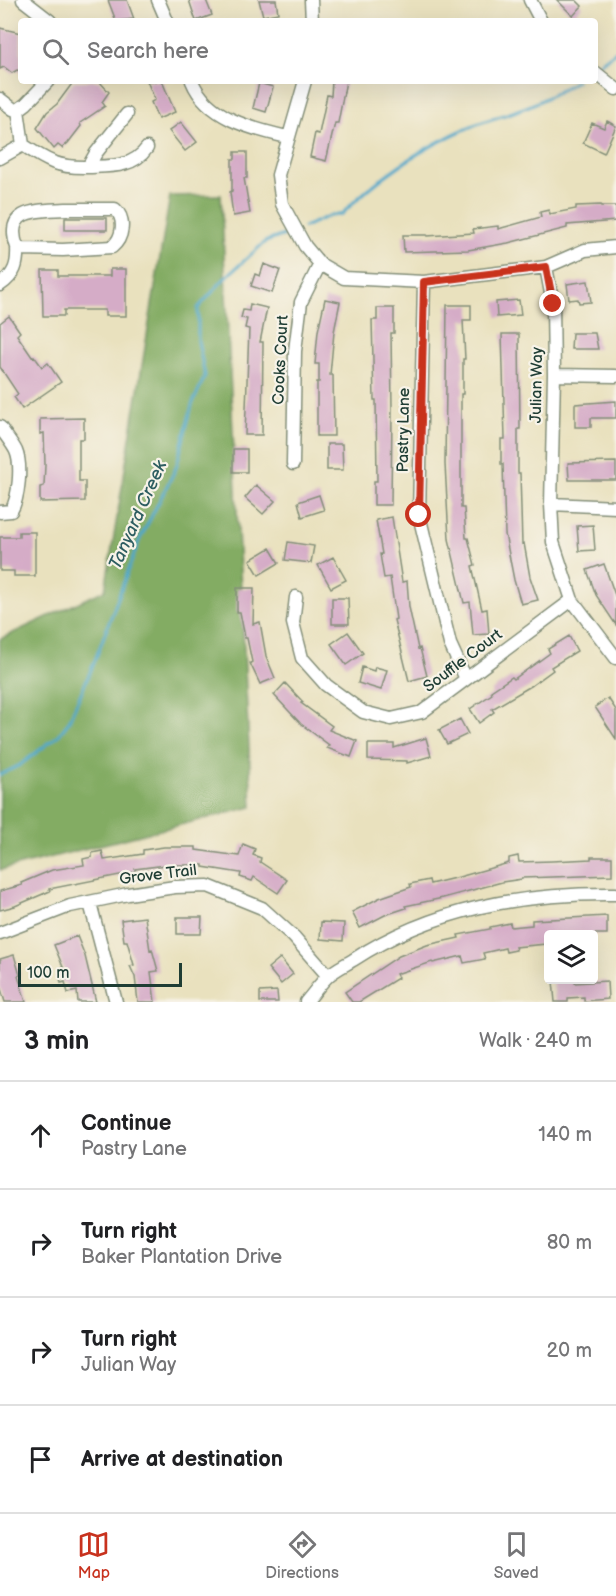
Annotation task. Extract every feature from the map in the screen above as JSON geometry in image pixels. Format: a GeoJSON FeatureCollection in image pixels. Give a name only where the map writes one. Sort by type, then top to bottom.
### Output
{"type":"FeatureCollection","features":[{"type":"Feature","properties":{"kind":"street"},"geometry":{"type":"LineString","coordinates":[[22,0],[46,18]]}},
{"type":"Feature","properties":{"kind":"street"},"geometry":{"type":"LineString","coordinates":[[159,0],[166,18]]}},
{"type":"Feature","properties":{"kind":"street"},"geometry":{"type":"LineString","coordinates":[[312,0],[312,18]]}},
{"type":"Feature","properties":{"kind":"street"},"geometry":{"type":"LineString","coordinates":[[530,0],[539,18]]}},
{"type":"Feature","properties":{"kind":"street"},"geometry":{"type":"LineString","coordinates":[[598,74],[616,89]]}},
{"type":"Feature","properties":{"kind":"street"},"geometry":{"type":"LineString","coordinates":[[18,110],[45,84]]}},
{"type":"Feature","properties":{"kind":"street"},"geometry":{"type":"LineString","coordinates":[[193,84],[214,110],[248,128],[287,137]]}},
{"type":"Feature","properties":{"kind":"street"},"geometry":{"type":"LineString","coordinates":[[304,84],[278,174],[282,204],[301,240],[320,264],[344,278],[424,282],[546,267],[585,250],[616,247]]}},
{"type":"Feature","properties":{"kind":"street"},"geometry":{"type":"LineString","coordinates":[[0,99],[18,110]]}},
{"type":"Feature","properties":{"kind":"street"},"geometry":{"type":"LineString","coordinates":[[18,110],[23,145],[46,161],[57,165],[70,168],[130,163],[141,156],[147,148]]}},
{"type":"Feature","properties":{"kind":"street"},"geometry":{"type":"LineString","coordinates":[[88,167],[96,153],[127,114]]}},
{"type":"Feature","properties":{"kind":"street"},"geometry":{"type":"LineString","coordinates":[[0,158],[23,145]]}},
{"type":"Feature","properties":{"kind":"street"},"geometry":{"type":"LineString","coordinates":[[0,285],[14,272],[18,261],[14,239],[15,228],[20,218],[29,211],[116,209],[122,221],[118,242],[112,247],[63,250],[17,247]]}},
{"type":"Feature","properties":{"kind":"street","name":"Cooks Court"},"geometry":{"type":"LineString","coordinates":[[293,464],[295,351],[301,302],[320,264]]}},
{"type":"Feature","properties":{"kind":"street","name":"Julian Way"},"geometry":{"type":"LineString","coordinates":[[546,267],[553,304],[551,504],[553,542],[572,600],[616,658]]}},
{"type":"Feature","properties":{"kind":"street","name":"Pastry Lane"},"geometry":{"type":"LineString","coordinates":[[424,282],[419,515],[450,644],[466,679]]}},
{"type":"Feature","properties":{"kind":"street"},"geometry":{"type":"LineString","coordinates":[[554,375],[616,376]]}},
{"type":"Feature","properties":{"kind":"street"},"geometry":{"type":"LineString","coordinates":[[0,427],[16,453],[18,476],[17,502],[11,511],[0,512]]}},
{"type":"Feature","properties":{"kind":"street"},"geometry":{"type":"LineString","coordinates":[[551,504],[616,507]]}},
{"type":"Feature","properties":{"kind":"street","name":"Souffle Court"},"geometry":{"type":"LineString","coordinates":[[296,597],[293,623],[302,658],[326,685],[363,712],[391,719],[422,712],[572,600]]}},
{"type":"Feature","properties":{"kind":"street","name":"Grove Trail"},"geometry":{"type":"LineString","coordinates":[[0,933],[70,906],[175,886],[208,886],[262,908],[294,937],[328,976]]}},
{"type":"Feature","properties":{"kind":"street"},"geometry":{"type":"LineString","coordinates":[[306,1002],[328,976],[378,944],[428,921],[506,901],[571,894],[616,894]]}},
{"type":"Feature","properties":{"kind":"street"},"geometry":{"type":"LineString","coordinates":[[90,903],[116,1002]]}},
{"type":"Feature","properties":{"kind":"green space"},"geometry":{"type":"Polygon","coordinates":[[[221,195],[252,807],[0,870],[0,639],[105,590],[170,196],[221,195]]]}},
{"type":"Feature","properties":{"kind":"building"},"geometry":{"type":"Polygon","coordinates":[[[108,0],[127,0],[134,18],[115,18],[108,0]]]}},
{"type":"Feature","properties":{"kind":"building"},"geometry":{"type":"Polygon","coordinates":[[[189,0],[206,0],[212,15],[195,18],[189,0]]]}},
{"type":"Feature","properties":{"kind":"building"},"geometry":{"type":"Polygon","coordinates":[[[259,0],[276,0],[278,13],[263,16],[259,0]]]}},
{"type":"Feature","properties":{"kind":"building"},"geometry":{"type":"Polygon","coordinates":[[[557,0],[576,0],[582,6],[573,16],[557,0]]]}},
{"type":"Feature","properties":{"kind":"building"},"geometry":{"type":"Polygon","coordinates":[[[0,28],[18,32],[18,70],[12,73],[4,67],[0,69],[0,28]]]}},
{"type":"Feature","properties":{"kind":"building"},"geometry":{"type":"Polygon","coordinates":[[[72,84],[102,84],[109,92],[102,102],[105,106],[80,123],[81,126],[68,143],[62,148],[58,145],[54,149],[37,128],[47,112],[57,104],[72,84]]]}},
{"type":"Feature","properties":{"kind":"building"},"geometry":{"type":"Polygon","coordinates":[[[148,84],[163,84],[175,112],[158,119],[151,102],[155,100],[148,84]]]}},
{"type":"Feature","properties":{"kind":"building"},"geometry":{"type":"Polygon","coordinates":[[[259,84],[273,87],[266,112],[253,108],[259,84]]]}},
{"type":"Feature","properties":{"kind":"building"},"geometry":{"type":"Polygon","coordinates":[[[332,84],[345,84],[338,123],[335,123],[326,161],[310,157],[315,133],[319,134],[327,95],[331,96],[332,84]]]}},
{"type":"Feature","properties":{"kind":"building"},"geometry":{"type":"Polygon","coordinates":[[[607,121],[616,126],[604,153],[583,143],[592,123],[604,128],[607,121]]]}},
{"type":"Feature","properties":{"kind":"building"},"geometry":{"type":"Polygon","coordinates":[[[181,122],[197,142],[185,151],[169,131],[181,122]]]}},
{"type":"Feature","properties":{"kind":"building"},"geometry":{"type":"Polygon","coordinates":[[[235,152],[247,152],[247,178],[244,178],[250,213],[233,216],[230,192],[232,191],[232,159],[235,159],[235,152]]]}},
{"type":"Feature","properties":{"kind":"building"},"geometry":{"type":"Polygon","coordinates":[[[576,206],[616,206],[616,221],[567,225],[567,228],[508,243],[468,250],[404,252],[403,235],[474,233],[473,229],[498,226],[498,229],[541,217],[540,212],[549,210],[550,214],[576,209],[576,206]]]}},
{"type":"Feature","properties":{"kind":"building"},"geometry":{"type":"Polygon","coordinates":[[[65,218],[107,218],[107,230],[65,230],[65,218]]]}},
{"type":"Feature","properties":{"kind":"building"},"geometry":{"type":"Polygon","coordinates":[[[264,264],[280,270],[272,293],[251,286],[255,274],[260,276],[264,264]]]}},
{"type":"Feature","properties":{"kind":"building"},"geometry":{"type":"Polygon","coordinates":[[[110,269],[126,269],[126,316],[105,316],[105,310],[64,310],[64,316],[43,316],[42,270],[58,270],[58,276],[110,276],[110,269]]]}},
{"type":"Feature","properties":{"kind":"building"},"geometry":{"type":"Polygon","coordinates":[[[588,281],[591,302],[579,303],[578,299],[569,300],[567,284],[588,281]]]}},
{"type":"Feature","properties":{"kind":"building"},"geometry":{"type":"Polygon","coordinates":[[[325,299],[340,302],[334,332],[330,375],[333,375],[334,436],[317,436],[319,364],[315,364],[318,331],[325,299]]]}},
{"type":"Feature","properties":{"kind":"building"},"geometry":{"type":"Polygon","coordinates":[[[519,300],[521,315],[497,317],[496,302],[519,300]]]}},
{"type":"Feature","properties":{"kind":"building"},"geometry":{"type":"Polygon","coordinates":[[[250,304],[267,308],[260,342],[263,342],[262,435],[245,435],[249,329],[245,328],[247,319],[241,318],[243,310],[249,311],[250,304]]]}},
{"type":"Feature","properties":{"kind":"building"},"geometry":{"type":"Polygon","coordinates":[[[447,305],[471,305],[471,320],[463,320],[465,359],[463,359],[463,394],[461,394],[461,508],[464,508],[466,538],[468,538],[475,565],[472,566],[482,610],[487,609],[489,634],[473,635],[470,602],[464,603],[449,539],[445,464],[447,305]]]}},
{"type":"Feature","properties":{"kind":"building"},"geometry":{"type":"Polygon","coordinates":[[[377,308],[394,308],[394,333],[391,333],[391,505],[374,505],[374,481],[377,481],[372,320],[377,320],[377,308]]]}},
{"type":"Feature","properties":{"kind":"building"},"geometry":{"type":"Polygon","coordinates":[[[9,316],[20,332],[17,335],[32,357],[34,356],[42,367],[48,363],[61,382],[22,409],[14,397],[18,394],[0,367],[0,323],[9,316]]]}},
{"type":"Feature","properties":{"kind":"building"},"geometry":{"type":"Polygon","coordinates":[[[572,333],[595,333],[598,349],[571,349],[572,333]]]}},
{"type":"Feature","properties":{"kind":"building"},"geometry":{"type":"Polygon","coordinates":[[[502,334],[519,334],[518,473],[520,473],[522,544],[524,543],[530,577],[538,600],[521,604],[505,534],[503,464],[501,464],[501,439],[505,439],[502,334]]]}},
{"type":"Feature","properties":{"kind":"building"},"geometry":{"type":"Polygon","coordinates":[[[616,401],[616,418],[591,418],[591,427],[575,427],[575,404],[616,401]]]}},
{"type":"Feature","properties":{"kind":"building"},"geometry":{"type":"Polygon","coordinates":[[[84,418],[84,439],[79,439],[79,481],[85,481],[85,501],[40,502],[40,487],[44,486],[45,465],[44,433],[40,434],[40,419],[84,418]]]}},
{"type":"Feature","properties":{"kind":"building"},"geometry":{"type":"Polygon","coordinates":[[[327,444],[342,444],[343,470],[327,470],[327,444]]]}},
{"type":"Feature","properties":{"kind":"building"},"geometry":{"type":"Polygon","coordinates":[[[233,449],[247,449],[247,472],[233,472],[233,449]]]}},
{"type":"Feature","properties":{"kind":"building"},"geometry":{"type":"Polygon","coordinates":[[[616,462],[616,480],[569,480],[568,463],[616,462]]]}},
{"type":"Feature","properties":{"kind":"building"},"geometry":{"type":"Polygon","coordinates":[[[256,485],[275,501],[263,514],[245,498],[256,485]]]}},
{"type":"Feature","properties":{"kind":"building"},"geometry":{"type":"Polygon","coordinates":[[[319,495],[324,510],[302,517],[298,502],[319,495]]]}},
{"type":"Feature","properties":{"kind":"building"},"geometry":{"type":"Polygon","coordinates":[[[392,517],[402,582],[407,581],[409,607],[418,649],[420,648],[427,676],[409,681],[394,620],[396,619],[390,577],[384,578],[376,520],[392,517]]]}},
{"type":"Feature","properties":{"kind":"building"},"geometry":{"type":"Polygon","coordinates":[[[593,525],[595,550],[579,551],[577,526],[593,525]]]}},
{"type":"Feature","properties":{"kind":"building"},"geometry":{"type":"Polygon","coordinates":[[[19,532],[35,532],[35,576],[14,576],[14,571],[0,571],[0,537],[19,537],[19,532]]]}},
{"type":"Feature","properties":{"kind":"building"},"geometry":{"type":"Polygon","coordinates":[[[288,542],[314,546],[311,563],[285,560],[288,542]]]}},
{"type":"Feature","properties":{"kind":"building"},"geometry":{"type":"Polygon","coordinates":[[[270,548],[279,563],[259,575],[250,560],[270,548]]]}},
{"type":"Feature","properties":{"kind":"building"},"geometry":{"type":"Polygon","coordinates":[[[333,557],[346,580],[331,588],[318,565],[333,557]]]}},
{"type":"Feature","properties":{"kind":"building"},"geometry":{"type":"Polygon","coordinates":[[[604,564],[616,598],[616,625],[596,595],[587,570],[604,564]]]}},
{"type":"Feature","properties":{"kind":"building"},"geometry":{"type":"Polygon","coordinates":[[[237,588],[254,588],[253,624],[260,622],[266,656],[275,678],[260,684],[250,663],[252,662],[247,638],[245,638],[240,612],[237,612],[237,588]]]}},
{"type":"Feature","properties":{"kind":"building"},"geometry":{"type":"Polygon","coordinates":[[[332,598],[348,598],[349,624],[332,624],[332,598]]]}},
{"type":"Feature","properties":{"kind":"building"},"geometry":{"type":"Polygon","coordinates":[[[348,632],[363,653],[346,665],[331,644],[348,632]]]}},
{"type":"Feature","properties":{"kind":"building"},"geometry":{"type":"Polygon","coordinates":[[[569,636],[577,651],[551,667],[553,670],[531,686],[492,709],[494,712],[479,723],[470,709],[492,694],[491,691],[512,677],[514,679],[550,653],[548,649],[569,636]]]}},
{"type":"Feature","properties":{"kind":"building"},"geometry":{"type":"Polygon","coordinates":[[[362,667],[374,671],[375,667],[387,670],[381,690],[358,683],[362,667]]]}},
{"type":"Feature","properties":{"kind":"building"},"geometry":{"type":"Polygon","coordinates":[[[285,683],[303,702],[301,703],[332,726],[329,730],[357,741],[351,757],[327,748],[329,745],[301,724],[274,695],[285,683]]]}},
{"type":"Feature","properties":{"kind":"building"},"geometry":{"type":"Polygon","coordinates":[[[608,698],[616,710],[616,739],[595,707],[608,698]]]}},
{"type":"Feature","properties":{"kind":"building"},"geometry":{"type":"Polygon","coordinates":[[[460,719],[468,734],[447,744],[439,730],[460,719]]]}},
{"type":"Feature","properties":{"kind":"building"},"geometry":{"type":"Polygon","coordinates":[[[426,738],[431,756],[407,763],[407,761],[368,760],[368,744],[394,744],[394,748],[426,738]]]}},
{"type":"Feature","properties":{"kind":"building"},"geometry":{"type":"Polygon","coordinates":[[[243,844],[255,849],[253,855],[261,858],[260,862],[287,880],[278,893],[254,877],[252,881],[240,877],[241,873],[203,867],[203,865],[166,865],[135,869],[135,872],[49,889],[50,891],[0,910],[0,891],[22,885],[21,883],[52,870],[84,865],[83,859],[92,857],[92,853],[102,851],[104,860],[143,854],[143,850],[164,847],[196,847],[196,850],[239,856],[243,844]]]}},
{"type":"Feature","properties":{"kind":"building"},"geometry":{"type":"Polygon","coordinates":[[[518,856],[519,862],[612,857],[612,875],[522,878],[502,882],[405,906],[406,908],[385,915],[360,928],[352,912],[379,898],[411,887],[410,884],[429,880],[430,884],[459,877],[509,863],[509,858],[518,856]]]}},
{"type":"Feature","properties":{"kind":"building"},"geometry":{"type":"Polygon","coordinates":[[[607,916],[607,934],[598,934],[598,930],[544,930],[544,944],[515,947],[516,950],[506,952],[505,948],[483,953],[485,959],[464,963],[462,956],[432,962],[396,974],[398,978],[359,1002],[352,1002],[345,992],[399,956],[427,945],[510,923],[511,927],[532,925],[532,920],[607,916]]]}},
{"type":"Feature","properties":{"kind":"building"},"geometry":{"type":"Polygon","coordinates":[[[145,917],[150,950],[152,949],[158,971],[151,972],[155,1002],[138,1002],[135,977],[130,966],[134,965],[127,941],[124,941],[121,920],[145,917]]]}},
{"type":"Feature","properties":{"kind":"building"},"geometry":{"type":"Polygon","coordinates":[[[177,917],[202,917],[201,934],[177,934],[177,917]]]}},
{"type":"Feature","properties":{"kind":"building"},"geometry":{"type":"Polygon","coordinates":[[[321,922],[344,923],[343,941],[320,939],[321,922]]]}},
{"type":"Feature","properties":{"kind":"building"},"geometry":{"type":"Polygon","coordinates":[[[77,936],[85,956],[96,1002],[78,1002],[77,991],[68,993],[65,982],[61,983],[59,973],[65,972],[54,945],[77,936]]]}},
{"type":"Feature","properties":{"kind":"building"},"geometry":{"type":"Polygon","coordinates":[[[14,955],[26,1002],[5,1002],[0,986],[0,959],[14,955]]]}},
{"type":"Feature","properties":{"kind":"building"},"geometry":{"type":"Polygon","coordinates":[[[280,958],[293,974],[281,984],[268,968],[280,958]]]}},
{"type":"Feature","properties":{"kind":"building"},"geometry":{"type":"Polygon","coordinates":[[[607,981],[608,999],[584,1001],[584,997],[568,998],[568,1002],[555,1002],[553,984],[598,984],[598,982],[607,981]]]}},
{"type":"Feature","properties":{"kind":"building"},"geometry":{"type":"Polygon","coordinates":[[[277,991],[278,1002],[260,1002],[260,992],[277,991]]]}},
{"type":"Feature","properties":{"kind":"waterway","name":"Tanyard Creek"},"geometry":{"type":"LineString","coordinates":[[599,64],[616,51]]}},
{"type":"Feature","properties":{"kind":"waterway","name":"Tanyard Creek"},"geometry":{"type":"LineString","coordinates":[[304,227],[331,215],[341,215],[386,175],[437,143],[474,125],[533,104],[571,84]]}},
{"type":"Feature","properties":{"kind":"waterway","name":"Tanyard Creek"},"geometry":{"type":"LineString","coordinates":[[0,775],[20,765],[58,736],[68,723],[94,663],[139,541],[176,468],[192,405],[205,376],[198,341],[198,308],[225,278],[265,242],[287,234]]}},
{"type":"Feature","properties":{"kind":"route"},"geometry":{"type":"LineString","coordinates":[[419,515],[424,282],[546,267],[553,304]]}}]}
